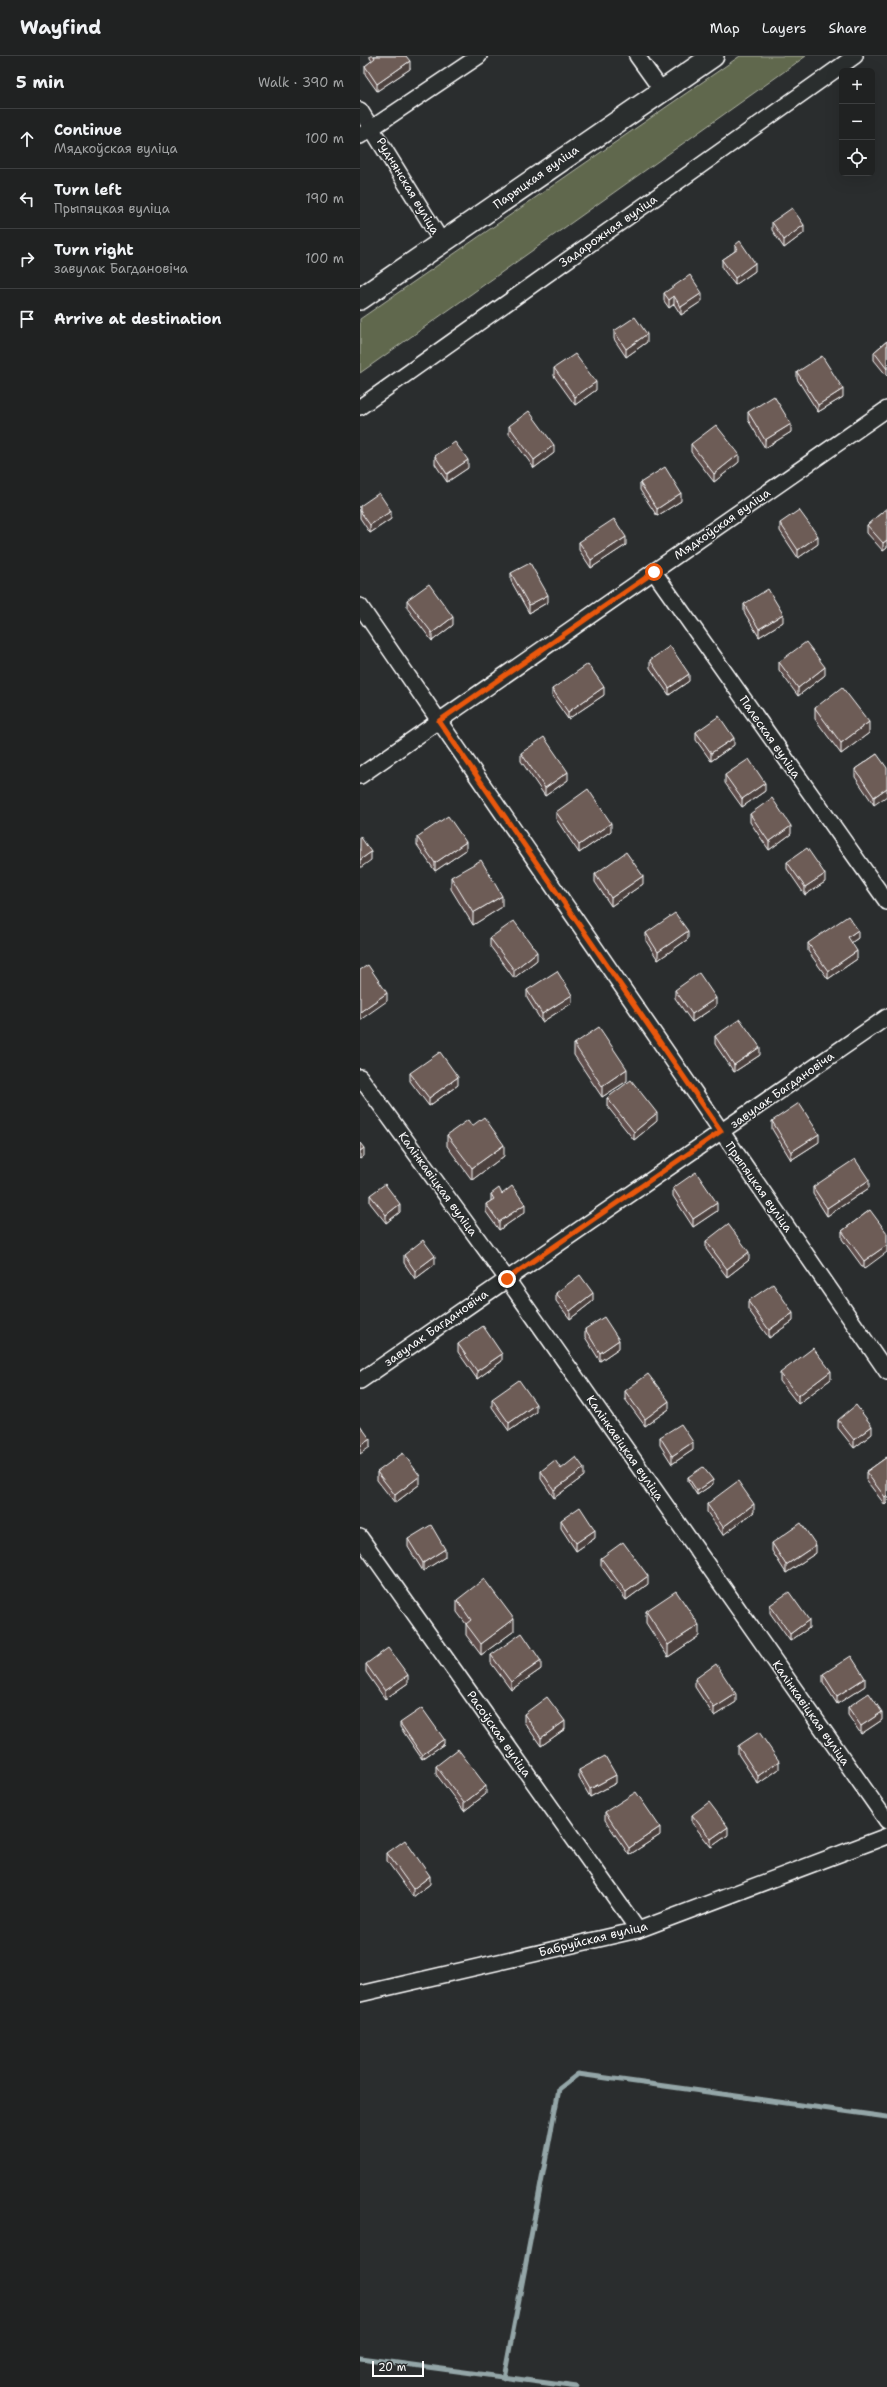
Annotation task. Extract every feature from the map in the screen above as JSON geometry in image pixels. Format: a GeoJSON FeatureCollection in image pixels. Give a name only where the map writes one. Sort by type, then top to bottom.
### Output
{"type":"FeatureCollection","features":[{"type":"Feature","properties":{"kind":"main road","name":"Парыцкая вуліца"},"geometry":{"type":"LineString","coordinates":[[360,299],[713,56]]}},
{"type":"Feature","properties":{"kind":"street"},"geometry":{"type":"LineString","coordinates":[[366,132],[478,56]]}},
{"type":"Feature","properties":{"kind":"street"},"geometry":{"type":"LineString","coordinates":[[637,56],[662,91]]}},
{"type":"Feature","properties":{"kind":"street","name":"Задарожная вуліца"},"geometry":{"type":"LineString","coordinates":[[360,407],[856,56]]}},
{"type":"Feature","properties":{"kind":"street","name":"Руднянская вуліца"},"geometry":{"type":"LineString","coordinates":[[360,110],[366,132],[442,242]]}},
{"type":"Feature","properties":{"kind":"street","name":"Мядкоўская вуліца"},"geometry":{"type":"LineString","coordinates":[[360,776],[885,414]]}},
{"type":"Feature","properties":{"kind":"street","name":"Палеская вуліца"},"geometry":{"type":"LineString","coordinates":[[654,572],[887,902]]}},
{"type":"Feature","properties":{"kind":"street","name":"Прыпяцкая вуліца"},"geometry":{"type":"LineString","coordinates":[[360,606],[887,1372]]}},
{"type":"Feature","properties":{"kind":"street","name":"завулак Багдановіча"},"geometry":{"type":"LineString","coordinates":[[360,1380],[887,1017]]}},
{"type":"Feature","properties":{"kind":"street","name":"Калінкавіцкая вуліца"},"geometry":{"type":"LineString","coordinates":[[360,1077],[507,1279],[887,1821]]}},
{"type":"Feature","properties":{"kind":"street","name":"Расоўская вуліца"},"geometry":{"type":"LineString","coordinates":[[360,1537],[638,1930]]}},
{"type":"Feature","properties":{"kind":"street","name":"Бабруйская вуліца"},"geometry":{"type":"LineString","coordinates":[[360,1994],[638,1930],[887,1836]]}},
{"type":"Feature","properties":{"kind":"green space"},"geometry":{"type":"Polygon","coordinates":[[[740,56],[806,56],[360,373],[360,319],[740,56]]]}},
{"type":"Feature","properties":{"kind":"building"},"geometry":{"type":"Polygon","coordinates":[[[374,56],[406,56],[410,61],[377,84],[365,66],[375,58],[374,56]]]}},
{"type":"Feature","properties":{"kind":"building"},"geometry":{"type":"Polygon","coordinates":[[[792,208],[804,225],[784,240],[772,222],[792,208]]]}},
{"type":"Feature","properties":{"kind":"building"},"geometry":{"type":"Polygon","coordinates":[[[740,241],[755,263],[735,278],[722,260],[738,249],[735,245],[740,241]]]}},
{"type":"Feature","properties":{"kind":"building"},"geometry":{"type":"Polygon","coordinates":[[[690,275],[702,293],[681,307],[674,296],[669,300],[664,293],[690,275]]]}},
{"type":"Feature","properties":{"kind":"building"},"geometry":{"type":"Polygon","coordinates":[[[635,317],[647,334],[626,349],[614,331],[635,317]]]}},
{"type":"Feature","properties":{"kind":"building"},"geometry":{"type":"Polygon","coordinates":[[[887,341],[887,369],[874,352],[887,341]]]}},
{"type":"Feature","properties":{"kind":"building"},"geometry":{"type":"Polygon","coordinates":[[[575,354],[596,382],[575,397],[554,368],[575,354]]]}},
{"type":"Feature","properties":{"kind":"building"},"geometry":{"type":"Polygon","coordinates":[[[822,356],[843,389],[818,405],[797,372],[822,356]]]}},
{"type":"Feature","properties":{"kind":"building"},"geometry":{"type":"Polygon","coordinates":[[[774,396],[791,424],[765,440],[748,412],[774,396]]]}},
{"type":"Feature","properties":{"kind":"building"},"geometry":{"type":"Polygon","coordinates":[[[529,411],[554,445],[534,460],[509,426],[529,411]]]}},
{"type":"Feature","properties":{"kind":"building"},"geometry":{"type":"Polygon","coordinates":[[[716,425],[739,454],[714,474],[691,444],[716,425]]]}},
{"type":"Feature","properties":{"kind":"building"},"geometry":{"type":"Polygon","coordinates":[[[455,442],[468,460],[447,474],[435,456],[455,442]]]}},
{"type":"Feature","properties":{"kind":"building"},"geometry":{"type":"Polygon","coordinates":[[[665,467],[681,493],[657,509],[640,483],[665,467]]]}},
{"type":"Feature","properties":{"kind":"building"},"geometry":{"type":"Polygon","coordinates":[[[379,493],[391,511],[370,525],[360,511],[360,506],[379,493]]]}},
{"type":"Feature","properties":{"kind":"building"},"geometry":{"type":"Polygon","coordinates":[[[887,508],[887,540],[883,543],[867,525],[887,508]]]}},
{"type":"Feature","properties":{"kind":"building"},"geometry":{"type":"Polygon","coordinates":[[[799,510],[818,536],[798,550],[780,523],[799,510]]]}},
{"type":"Feature","properties":{"kind":"building"},"geometry":{"type":"Polygon","coordinates":[[[614,519],[626,537],[591,560],[579,542],[614,519]]]}},
{"type":"Feature","properties":{"kind":"building"},"geometry":{"type":"Polygon","coordinates":[[[530,563],[548,595],[529,605],[511,573],[530,563]]]}},
{"type":"Feature","properties":{"kind":"building"},"geometry":{"type":"Polygon","coordinates":[[[429,584],[453,617],[432,633],[407,600],[429,584]]]}},
{"type":"Feature","properties":{"kind":"building"},"geometry":{"type":"Polygon","coordinates":[[[768,589],[783,614],[759,629],[744,604],[768,589]]]}},
{"type":"Feature","properties":{"kind":"building"},"geometry":{"type":"Polygon","coordinates":[[[806,642],[825,667],[798,688],[779,662],[806,642]]]}},
{"type":"Feature","properties":{"kind":"building"},"geometry":{"type":"Polygon","coordinates":[[[670,646],[689,674],[669,688],[650,660],[670,646]]]}},
{"type":"Feature","properties":{"kind":"building"},"geometry":{"type":"Polygon","coordinates":[[[588,664],[604,687],[568,712],[552,689],[588,664]]]}},
{"type":"Feature","properties":{"kind":"building"},"geometry":{"type":"Polygon","coordinates":[[[842,687],[869,722],[841,743],[815,708],[842,687]]]}},
{"type":"Feature","properties":{"kind":"building"},"geometry":{"type":"Polygon","coordinates":[[[719,716],[734,738],[711,753],[696,732],[719,716]]]}},
{"type":"Feature","properties":{"kind":"building"},"geometry":{"type":"Polygon","coordinates":[[[544,737],[568,772],[545,788],[521,753],[544,737]]]}},
{"type":"Feature","properties":{"kind":"building"},"geometry":{"type":"Polygon","coordinates":[[[877,754],[887,768],[887,788],[874,797],[855,769],[877,754]]]}},
{"type":"Feature","properties":{"kind":"building"},"geometry":{"type":"Polygon","coordinates":[[[749,759],[765,783],[742,799],[725,775],[749,759]]]}},
{"type":"Feature","properties":{"kind":"building"},"geometry":{"type":"Polygon","coordinates":[[[588,789],[611,823],[579,845],[556,812],[588,789]]]}},
{"type":"Feature","properties":{"kind":"building"},"geometry":{"type":"Polygon","coordinates":[[[772,798],[791,826],[769,842],[750,814],[772,798]]]}},
{"type":"Feature","properties":{"kind":"building"},"geometry":{"type":"Polygon","coordinates":[[[448,816],[466,842],[435,863],[417,837],[448,816]]]}},
{"type":"Feature","properties":{"kind":"building"},"geometry":{"type":"Polygon","coordinates":[[[360,836],[371,852],[360,860],[360,836]]]}},
{"type":"Feature","properties":{"kind":"building"},"geometry":{"type":"Polygon","coordinates":[[[807,848],[825,874],[805,887],[787,862],[807,848]]]}},
{"type":"Feature","properties":{"kind":"building"},"geometry":{"type":"Polygon","coordinates":[[[626,852],[643,876],[611,898],[595,874],[626,852]]]}},
{"type":"Feature","properties":{"kind":"building"},"geometry":{"type":"Polygon","coordinates":[[[481,860],[502,896],[473,913],[451,877],[481,860]]]}},
{"type":"Feature","properties":{"kind":"building"},"geometry":{"type":"Polygon","coordinates":[[[675,913],[688,931],[658,952],[646,933],[675,913]]]}},
{"type":"Feature","properties":{"kind":"building"},"geometry":{"type":"Polygon","coordinates":[[[848,916],[858,930],[848,937],[857,951],[828,971],[808,943],[848,916]]]}},
{"type":"Feature","properties":{"kind":"building"},"geometry":{"type":"Polygon","coordinates":[[[514,921],[537,952],[514,970],[490,938],[514,921]]]}},
{"type":"Feature","properties":{"kind":"building"},"geometry":{"type":"Polygon","coordinates":[[[368,965],[387,993],[360,1012],[360,970],[368,965]]]}},
{"type":"Feature","properties":{"kind":"building"},"geometry":{"type":"Polygon","coordinates":[[[557,971],[572,995],[542,1014],[527,990],[557,971]]]}},
{"type":"Feature","properties":{"kind":"building"},"geometry":{"type":"Polygon","coordinates":[[[699,973],[716,998],[692,1014],[675,990],[699,973]]]}},
{"type":"Feature","properties":{"kind":"building"},"geometry":{"type":"Polygon","coordinates":[[[740,1019],[760,1047],[734,1065],[715,1036],[740,1019]]]}},
{"type":"Feature","properties":{"kind":"building"},"geometry":{"type":"Polygon","coordinates":[[[599,1027],[627,1069],[602,1086],[574,1044],[599,1027]]]}},
{"type":"Feature","properties":{"kind":"building"},"geometry":{"type":"Polygon","coordinates":[[[440,1052],[458,1077],[429,1098],[410,1073],[440,1052]]]}},
{"type":"Feature","properties":{"kind":"building"},"geometry":{"type":"Polygon","coordinates":[[[631,1080],[657,1113],[634,1132],[607,1098],[631,1080]]]}},
{"type":"Feature","properties":{"kind":"building"},"geometry":{"type":"Polygon","coordinates":[[[799,1103],[819,1134],[791,1152],[772,1121],[799,1103]]]}},
{"type":"Feature","properties":{"kind":"building"},"geometry":{"type":"Polygon","coordinates":[[[484,1117],[504,1145],[472,1168],[447,1135],[468,1120],[472,1126],[484,1117]]]}},
{"type":"Feature","properties":{"kind":"building"},"geometry":{"type":"Polygon","coordinates":[[[360,1143],[364,1148],[360,1151],[360,1143]]]}},
{"type":"Feature","properties":{"kind":"building"},"geometry":{"type":"Polygon","coordinates":[[[855,1159],[869,1180],[827,1208],[813,1187],[855,1159]]]}},
{"type":"Feature","properties":{"kind":"building"},"geometry":{"type":"Polygon","coordinates":[[[696,1172],[717,1203],[693,1219],[673,1188],[696,1172]]]}},
{"type":"Feature","properties":{"kind":"building"},"geometry":{"type":"Polygon","coordinates":[[[385,1184],[400,1204],[386,1215],[370,1195],[385,1184]]]}},
{"type":"Feature","properties":{"kind":"building"},"geometry":{"type":"Polygon","coordinates":[[[512,1186],[525,1204],[499,1222],[486,1204],[494,1199],[491,1194],[499,1188],[502,1194],[512,1186]]]}},
{"type":"Feature","properties":{"kind":"building"},"geometry":{"type":"Polygon","coordinates":[[[870,1210],[887,1233],[887,1245],[864,1261],[842,1231],[870,1210]]]}},
{"type":"Feature","properties":{"kind":"building"},"geometry":{"type":"Polygon","coordinates":[[[728,1224],[749,1252],[727,1269],[706,1241],[728,1224]]]}},
{"type":"Feature","properties":{"kind":"building"},"geometry":{"type":"Polygon","coordinates":[[[423,1240],[435,1256],[415,1271],[404,1255],[423,1240]]]}},
{"type":"Feature","properties":{"kind":"building"},"geometry":{"type":"Polygon","coordinates":[[[580,1275],[593,1293],[570,1311],[556,1293],[580,1275]]]}},
{"type":"Feature","properties":{"kind":"building"},"geometry":{"type":"Polygon","coordinates":[[[773,1284],[793,1313],[769,1330],[748,1301],[773,1284]]]}},
{"type":"Feature","properties":{"kind":"building"},"geometry":{"type":"Polygon","coordinates":[[[604,1317],[619,1340],[600,1353],[585,1329],[604,1317]]]}},
{"type":"Feature","properties":{"kind":"building"},"geometry":{"type":"Polygon","coordinates":[[[483,1326],[502,1354],[477,1371],[458,1344],[483,1326]]]}},
{"type":"Feature","properties":{"kind":"building"},"geometry":{"type":"Polygon","coordinates":[[[813,1348],[831,1371],[798,1396],[780,1373],[813,1348]]]}},
{"type":"Feature","properties":{"kind":"building"},"geometry":{"type":"Polygon","coordinates":[[[648,1374],[669,1401],[645,1419],[625,1391],[648,1374]]]}},
{"type":"Feature","properties":{"kind":"building"},"geometry":{"type":"Polygon","coordinates":[[[519,1380],[536,1404],[509,1423],[492,1399],[519,1380]]]}},
{"type":"Feature","properties":{"kind":"building"},"geometry":{"type":"Polygon","coordinates":[[[856,1405],[872,1426],[854,1440],[838,1420],[856,1405]]]}},
{"type":"Feature","properties":{"kind":"building"},"geometry":{"type":"Polygon","coordinates":[[[681,1424],[693,1442],[672,1456],[660,1437],[681,1424]]]}},
{"type":"Feature","properties":{"kind":"building"},"geometry":{"type":"Polygon","coordinates":[[[360,1425],[370,1439],[360,1446],[360,1425]]]}},
{"type":"Feature","properties":{"kind":"building"},"geometry":{"type":"Polygon","coordinates":[[[403,1453],[420,1476],[395,1495],[377,1472],[403,1453]]]}},
{"type":"Feature","properties":{"kind":"building"},"geometry":{"type":"Polygon","coordinates":[[[576,1457],[584,1468],[554,1490],[541,1471],[555,1460],[561,1469],[576,1457]]]}},
{"type":"Feature","properties":{"kind":"building"},"geometry":{"type":"Polygon","coordinates":[[[887,1457],[887,1495],[885,1497],[866,1472],[887,1457]]]}},
{"type":"Feature","properties":{"kind":"building"},"geometry":{"type":"Polygon","coordinates":[[[703,1467],[713,1480],[697,1491],[688,1477],[703,1467]]]}},
{"type":"Feature","properties":{"kind":"building"},"geometry":{"type":"Polygon","coordinates":[[[738,1481],[754,1504],[723,1527],[707,1504],[738,1481]]]}},
{"type":"Feature","properties":{"kind":"building"},"geometry":{"type":"Polygon","coordinates":[[[580,1507],[595,1530],[576,1543],[561,1520],[580,1507]]]}},
{"type":"Feature","properties":{"kind":"building"},"geometry":{"type":"Polygon","coordinates":[[[801,1523],[816,1545],[786,1565],[772,1543],[801,1523]]]}},
{"type":"Feature","properties":{"kind":"building"},"geometry":{"type":"Polygon","coordinates":[[[431,1525],[445,1549],[423,1563],[408,1539],[431,1525]]]}},
{"type":"Feature","properties":{"kind":"building"},"geometry":{"type":"Polygon","coordinates":[[[623,1542],[648,1576],[626,1592],[601,1558],[623,1542]]]}},
{"type":"Feature","properties":{"kind":"building"},"geometry":{"type":"Polygon","coordinates":[[[484,1579],[514,1619],[481,1644],[466,1624],[471,1620],[457,1600],[484,1579]]]}},
{"type":"Feature","properties":{"kind":"building"},"geometry":{"type":"Polygon","coordinates":[[[676,1591],[699,1625],[668,1645],[646,1611],[676,1591]]]}},
{"type":"Feature","properties":{"kind":"building"},"geometry":{"type":"Polygon","coordinates":[[[789,1592],[809,1620],[790,1634],[770,1605],[789,1592]]]}},
{"type":"Feature","properties":{"kind":"building"},"geometry":{"type":"Polygon","coordinates":[[[522,1633],[541,1661],[511,1682],[491,1655],[522,1633]]]}},
{"type":"Feature","properties":{"kind":"building"},"geometry":{"type":"Polygon","coordinates":[[[388,1648],[408,1675],[385,1691],[366,1664],[388,1648]]]}},
{"type":"Feature","properties":{"kind":"building"},"geometry":{"type":"Polygon","coordinates":[[[851,1656],[865,1678],[837,1696],[823,1674],[851,1656]]]}},
{"type":"Feature","properties":{"kind":"building"},"geometry":{"type":"Polygon","coordinates":[[[716,1664],[736,1694],[714,1708],[695,1679],[716,1664]]]}},
{"type":"Feature","properties":{"kind":"building"},"geometry":{"type":"Polygon","coordinates":[[[869,1693],[882,1712],[861,1726],[848,1707],[869,1693]]]}},
{"type":"Feature","properties":{"kind":"building"},"geometry":{"type":"Polygon","coordinates":[[[547,1697],[565,1721],[541,1738],[524,1714],[547,1697]]]}},
{"type":"Feature","properties":{"kind":"building"},"geometry":{"type":"Polygon","coordinates":[[[422,1708],[444,1739],[422,1755],[400,1723],[422,1708]]]}},
{"type":"Feature","properties":{"kind":"building"},"geometry":{"type":"Polygon","coordinates":[[[759,1732],[779,1761],[758,1776],[738,1746],[759,1732]]]}},
{"type":"Feature","properties":{"kind":"building"},"geometry":{"type":"Polygon","coordinates":[[[458,1749],[486,1786],[464,1803],[436,1766],[458,1749]]]}},
{"type":"Feature","properties":{"kind":"building"},"geometry":{"type":"Polygon","coordinates":[[[605,1756],[616,1775],[590,1789],[579,1770],[605,1756]]]}},
{"type":"Feature","properties":{"kind":"building"},"geometry":{"type":"Polygon","coordinates":[[[636,1792],[660,1827],[629,1848],[605,1812],[636,1792]]]}},
{"type":"Feature","properties":{"kind":"building"},"geometry":{"type":"Polygon","coordinates":[[[709,1802],[728,1827],[711,1839],[692,1815],[709,1802]]]}},
{"type":"Feature","properties":{"kind":"building"},"geometry":{"type":"Polygon","coordinates":[[[405,1840],[430,1876],[413,1889],[387,1853],[405,1840]]]}},
{"type":"Feature","properties":{"kind":"waterway"},"geometry":{"type":"LineString","coordinates":[[504,2378],[559,2089],[578,2074],[887,2117]]}},
{"type":"Feature","properties":{"kind":"waterway"},"geometry":{"type":"LineString","coordinates":[[360,2358],[577,2387]]}},
{"type":"Feature","properties":{"kind":"route"},"geometry":{"type":"LineString","coordinates":[[507,1279],[721,1131],[439,721],[654,572]]}}]}
